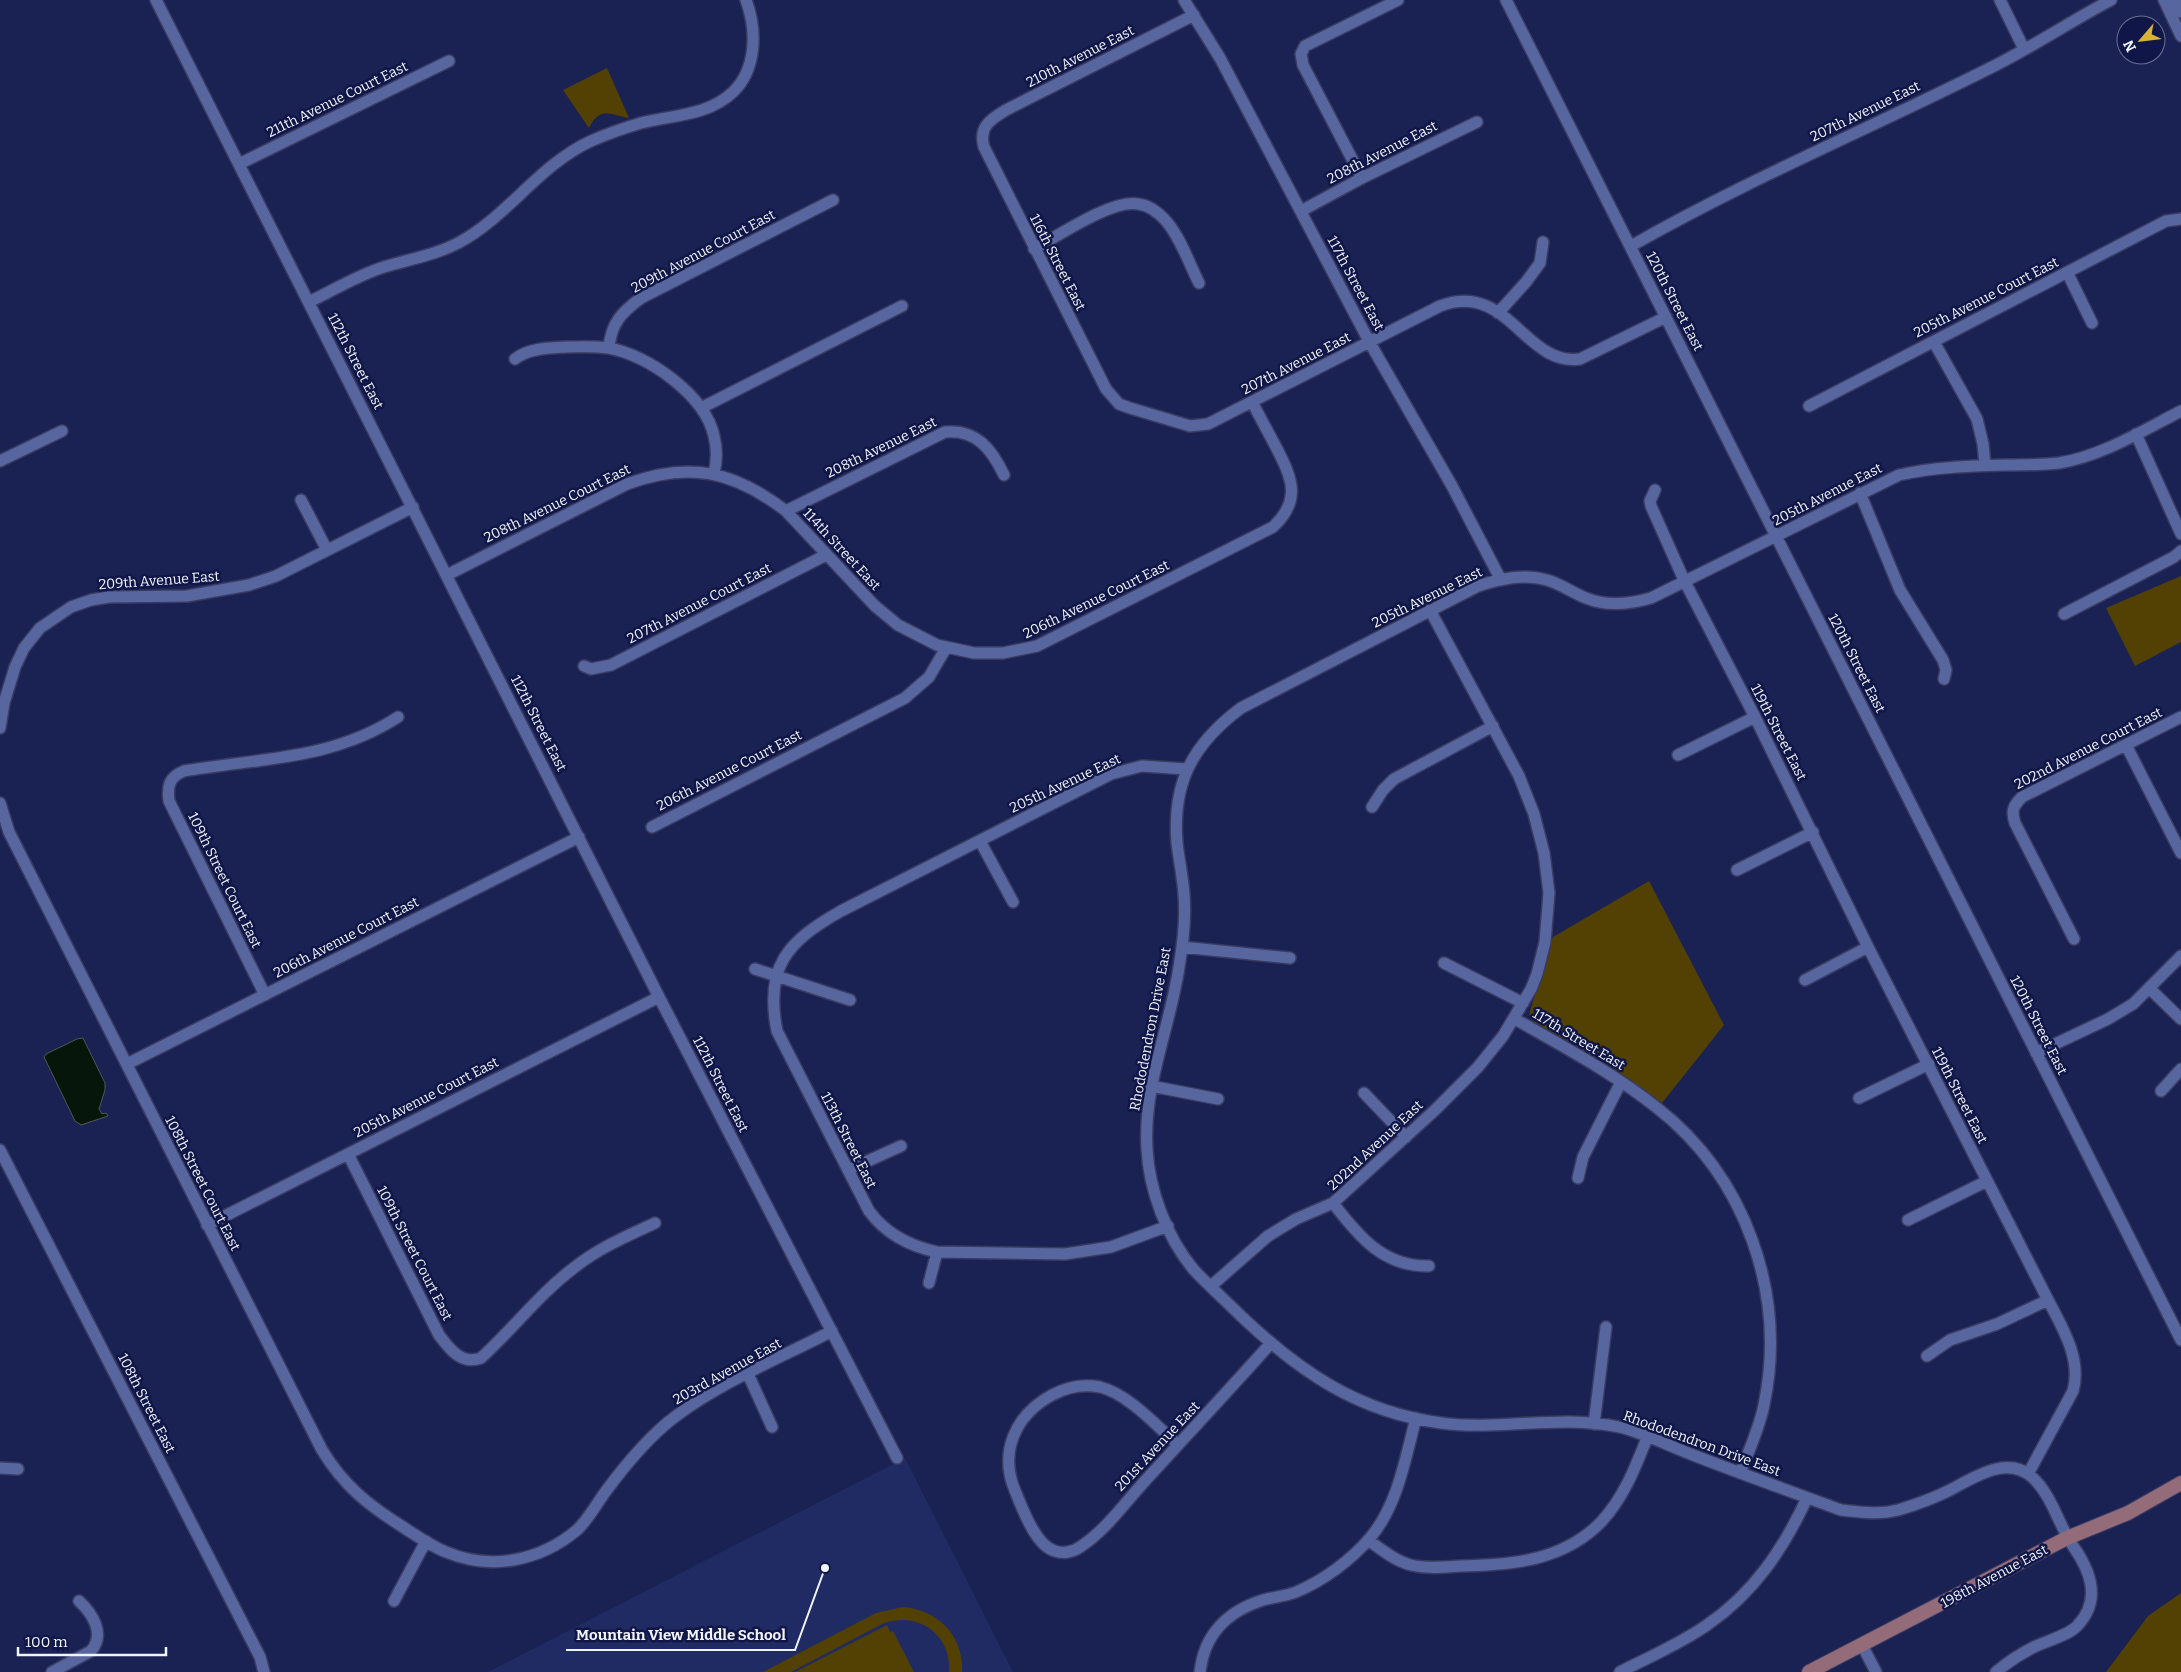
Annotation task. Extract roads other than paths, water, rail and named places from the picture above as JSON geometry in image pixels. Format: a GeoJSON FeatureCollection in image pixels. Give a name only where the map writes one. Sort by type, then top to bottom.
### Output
{"type":"FeatureCollection","features":[{"type":"Feature","properties":{"kind":"main road","name":"198th Avenue East"},"geometry":{"type":"LineString","coordinates":[[1809,1672],[2067,1538],[2128,1512],[2181,1483]]}},
{"type":"Feature","properties":{"kind":"street","name":"112th Street East"},"geometry":{"type":"LineString","coordinates":[[156,0],[659,997],[897,1458]]}},
{"type":"Feature","properties":{"kind":"street"},"geometry":{"type":"LineString","coordinates":[[309,302],[370,272],[421,258],[459,242],[500,215],[540,174],[575,150],[609,134],[633,126],[682,116],[710,107],[733,92],[746,74],[754,39],[746,0]]}},
{"type":"Feature","properties":{"kind":"street","name":"117th Street East"},"geometry":{"type":"LineString","coordinates":[[1184,0],[1220,58],[1370,343],[1452,486],[1501,580]]}},
{"type":"Feature","properties":{"kind":"street"},"geometry":{"type":"LineString","coordinates":[[1362,178],[1303,65],[1302,51],[1305,46],[1398,0]]}},
{"type":"Feature","properties":{"kind":"street","name":"120th Street East"},"geometry":{"type":"LineString","coordinates":[[1506,0],[2181,1340]]}},
{"type":"Feature","properties":{"kind":"street"},"geometry":{"type":"LineString","coordinates":[[2000,0],[2024,49]]}},
{"type":"Feature","properties":{"kind":"street","name":"207th Avenue East"},"geometry":{"type":"LineString","coordinates":[[1631,246],[1674,221],[1999,64],[2111,0]]}},
{"type":"Feature","properties":{"kind":"street"},"geometry":{"type":"LineString","coordinates":[[2164,0],[2181,36]]}},
{"type":"Feature","properties":{"kind":"street"},"geometry":{"type":"LineString","coordinates":[[2175,0],[2181,12]]}},
{"type":"Feature","properties":{"kind":"street","name":"210th Avenue East"},"geometry":{"type":"LineString","coordinates":[[983,129],[990,119],[1006,110],[1194,15]]}},
{"type":"Feature","properties":{"kind":"street","name":"211th Avenue Court East"},"geometry":{"type":"LineString","coordinates":[[239,164],[449,60]]}},
{"type":"Feature","properties":{"kind":"street","name":"208th Avenue East"},"geometry":{"type":"LineString","coordinates":[[1301,211],[1362,178],[1477,122]]}},
{"type":"Feature","properties":{"kind":"street","name":"116th Street East"},"geometry":{"type":"LineString","coordinates":[[983,129],[982,140],[984,147],[1034,249],[1106,389],[1119,404]]}},
{"type":"Feature","properties":{"kind":"street","name":"209th Avenue Court East"},"geometry":{"type":"LineString","coordinates":[[609,348],[615,324],[625,310],[642,298],[833,200]]}},
{"type":"Feature","properties":{"kind":"street"},"geometry":{"type":"LineString","coordinates":[[1034,249],[1106,210],[1124,204],[1139,204],[1155,211],[1168,224],[1199,283]]}},
{"type":"Feature","properties":{"kind":"street","name":"205th Avenue Court East"},"geometry":{"type":"LineString","coordinates":[[1809,406],[2166,221],[2180,219]]}},
{"type":"Feature","properties":{"kind":"street"},"geometry":{"type":"LineString","coordinates":[[1498,313],[1526,282],[1540,263],[1543,242]]}},
{"type":"Feature","properties":{"kind":"street"},"geometry":{"type":"LineString","coordinates":[[2067,272],[2092,324]]}},
{"type":"Feature","properties":{"kind":"street","name":"207th Avenue East"},"geometry":{"type":"LineString","coordinates":[[1119,404],[1190,426],[1208,424],[1440,306],[1457,301],[1478,302],[1498,313],[1549,352],[1560,358],[1573,360],[1590,354],[1666,317]]}},
{"type":"Feature","properties":{"kind":"street"},"geometry":{"type":"LineString","coordinates":[[702,408],[902,306]]}},
{"type":"Feature","properties":{"kind":"street"},"geometry":{"type":"LineString","coordinates":[[1934,342],[1977,420],[1983,444],[1985,465]]}},
{"type":"Feature","properties":{"kind":"street"},"geometry":{"type":"LineString","coordinates":[[516,359],[522,353],[539,350],[609,348],[655,365],[702,408],[714,436],[717,460],[714,473]]}},
{"type":"Feature","properties":{"kind":"street","name":"206th Avenue Court East"},"geometry":{"type":"LineString","coordinates":[[652,827],[905,698],[929,677],[946,648],[974,653],[1003,653],[1038,646],[1273,527],[1283,518],[1288,509],[1292,492],[1289,473],[1252,402]]}},
{"type":"Feature","properties":{"kind":"street","name":"205th Avenue East"},"geometry":{"type":"LineString","coordinates":[[777,976],[786,954],[800,938],[841,911],[1111,774],[1142,766],[1186,768],[1203,742],[1220,724],[1241,708],[1478,586],[1527,576],[1546,580],[1585,598],[1600,602],[1623,603],[1651,598],[1899,475],[1935,468],[2047,464],[2074,460],[2090,455],[2136,434],[2181,411]]}},
{"type":"Feature","properties":{"kind":"street"},"geometry":{"type":"LineString","coordinates":[[0,461],[62,431]]}},
{"type":"Feature","properties":{"kind":"street","name":"208th Avenue East"},"geometry":{"type":"LineString","coordinates":[[786,511],[946,432],[961,432],[980,440],[997,460],[1004,476]]}},
{"type":"Feature","properties":{"kind":"street"},"geometry":{"type":"LineString","coordinates":[[2136,434],[2181,534]]}},
{"type":"Feature","properties":{"kind":"street","name":"208th Avenue Court East"},"geometry":{"type":"LineString","coordinates":[[447,575],[626,484],[654,475],[679,471],[714,473]]}},
{"type":"Feature","properties":{"kind":"street","name":"114th Street East"},"geometry":{"type":"LineString","coordinates":[[714,473],[753,488],[786,511],[875,606],[898,625],[924,640],[946,648]]}},
{"type":"Feature","properties":{"kind":"street","name":"119th Street East"},"geometry":{"type":"LineString","coordinates":[[1655,490],[1650,501],[1651,506],[1684,580],[1813,832],[1868,947],[2048,1300],[2071,1349],[2076,1382],[2069,1401],[2028,1474]]}},
{"type":"Feature","properties":{"kind":"street"},"geometry":{"type":"LineString","coordinates":[[1860,494],[1900,590],[1943,660],[1946,670],[1944,679]]}},
{"type":"Feature","properties":{"kind":"street"},"geometry":{"type":"LineString","coordinates":[[301,500],[327,550]]}},
{"type":"Feature","properties":{"kind":"street","name":"209th Avenue East"},"geometry":{"type":"LineString","coordinates":[[2,702],[15,667],[32,637],[49,620],[71,607],[91,600],[109,597],[187,596],[249,585],[276,576],[413,508]]}},
{"type":"Feature","properties":{"kind":"street"},"geometry":{"type":"LineString","coordinates":[[2064,614],[2174,557],[2181,551]]}},
{"type":"Feature","properties":{"kind":"street","name":"207th Avenue Court East"},"geometry":{"type":"LineString","coordinates":[[584,666],[591,669],[611,665],[826,555]]}},
{"type":"Feature","properties":{"kind":"street","name":"117th Street East"},"geometry":{"type":"LineString","coordinates":[[1430,610],[1493,726],[1530,801],[1540,833],[1547,873],[1549,909],[1545,942],[1537,974],[1514,1019],[1621,1082],[1656,1106],[1702,1151],[1733,1197],[1746,1223],[1756,1250],[1768,1302],[1769,1363],[1764,1404],[1756,1435],[1740,1473]]}},
{"type":"Feature","properties":{"kind":"street"},"geometry":{"type":"LineString","coordinates":[[0,728],[2,702]]}},
{"type":"Feature","properties":{"kind":"street"},"geometry":{"type":"LineString","coordinates":[[1678,755],[1755,717]]}},
{"type":"Feature","properties":{"kind":"street","name":"202nd Avenue Court East"},"geometry":{"type":"LineString","coordinates":[[2074,939],[2015,823],[2012,809],[2022,797],[2181,717]]}},
{"type":"Feature","properties":{"kind":"street","name":"109th Street Court East"},"geometry":{"type":"LineString","coordinates":[[264,994],[170,801],[168,787],[172,778],[184,771],[297,757],[330,749],[362,737],[398,718]]}},
{"type":"Feature","properties":{"kind":"street"},"geometry":{"type":"LineString","coordinates":[[1372,807],[1383,790],[1394,779],[1493,726]]}},
{"type":"Feature","properties":{"kind":"street"},"geometry":{"type":"LineString","coordinates":[[2126,745],[2181,853]]}},
{"type":"Feature","properties":{"kind":"street","name":"Rhododendron Drive East"},"geometry":{"type":"LineString","coordinates":[[1186,768],[1176,810],[1177,840],[1185,899],[1182,947],[1177,982],[1151,1086],[1147,1128],[1148,1164],[1158,1201],[1168,1226],[1192,1267],[1271,1343],[1310,1375],[1350,1397],[1376,1408],[1416,1418],[1455,1424],[1565,1421],[1617,1427],[1841,1510],[1885,1513],[1930,1499],[1988,1471],[2006,1468],[2028,1474]]}},
{"type":"Feature","properties":{"kind":"street","name":"108th Street Court East"},"geometry":{"type":"LineString","coordinates":[[0,803],[9,832],[332,1468],[366,1502],[426,1541]]}},
{"type":"Feature","properties":{"kind":"street"},"geometry":{"type":"LineString","coordinates":[[1738,870],[1813,832]]}},
{"type":"Feature","properties":{"kind":"street","name":"206th Avenue Court East"},"geometry":{"type":"LineString","coordinates":[[127,1064],[579,837]]}},
{"type":"Feature","properties":{"kind":"street"},"geometry":{"type":"LineString","coordinates":[[980,841],[1013,902]]}},
{"type":"Feature","properties":{"kind":"street"},"geometry":{"type":"LineString","coordinates":[[1182,947],[1290,958]]}},
{"type":"Feature","properties":{"kind":"street"},"geometry":{"type":"LineString","coordinates":[[1805,980],[1868,947]]}},
{"type":"Feature","properties":{"kind":"street"},"geometry":{"type":"LineString","coordinates":[[2036,1053],[2108,1019],[2133,1004],[2181,956]]}},
{"type":"Feature","properties":{"kind":"street"},"geometry":{"type":"LineString","coordinates":[[1444,963],[1523,1004]]}},
{"type":"Feature","properties":{"kind":"street"},"geometry":{"type":"LineString","coordinates":[[755,969],[850,1000]]}},
{"type":"Feature","properties":{"kind":"street","name":"113th Street East"},"geometry":{"type":"LineString","coordinates":[[777,976],[772,998],[777,1031],[869,1211],[884,1228],[909,1244],[937,1252]]}},
{"type":"Feature","properties":{"kind":"street"},"geometry":{"type":"LineString","coordinates":[[2150,989],[2181,1019]]}},
{"type":"Feature","properties":{"kind":"street","name":"205th Avenue Court East"},"geometry":{"type":"LineString","coordinates":[[207,1225],[659,997]]}},
{"type":"Feature","properties":{"kind":"street","name":"202nd Avenue East"},"geometry":{"type":"LineString","coordinates":[[1211,1286],[1268,1236],[1296,1219],[1333,1203],[1406,1137],[1478,1067],[1514,1019]]}},
{"type":"Feature","properties":{"kind":"street"},"geometry":{"type":"LineString","coordinates":[[1859,1098],[1928,1064]]}},
{"type":"Feature","properties":{"kind":"street"},"geometry":{"type":"LineString","coordinates":[[2161,1091],[2181,1069]]}},
{"type":"Feature","properties":{"kind":"street"},"geometry":{"type":"LineString","coordinates":[[1578,1178],[1583,1157],[1621,1082]]}},
{"type":"Feature","properties":{"kind":"street"},"geometry":{"type":"LineString","coordinates":[[1151,1086],[1218,1099]]}},
{"type":"Feature","properties":{"kind":"street"},"geometry":{"type":"LineString","coordinates":[[1364,1093],[1406,1137]]}},
{"type":"Feature","properties":{"kind":"street"},"geometry":{"type":"LineString","coordinates":[[848,1170],[901,1146]]}},
{"type":"Feature","properties":{"kind":"street","name":"108th Street East"},"geometry":{"type":"LineString","coordinates":[[0,1150],[260,1657],[264,1672]]}},
{"type":"Feature","properties":{"kind":"street","name":"109th Street Court East"},"geometry":{"type":"LineString","coordinates":[[348,1154],[440,1336],[449,1349],[463,1359],[473,1361],[481,1358],[574,1267],[607,1246],[655,1223]]}},
{"type":"Feature","properties":{"kind":"street"},"geometry":{"type":"LineString","coordinates":[[1908,1220],[1987,1181]]}},
{"type":"Feature","properties":{"kind":"street"},"geometry":{"type":"LineString","coordinates":[[1333,1203],[1358,1233],[1384,1256],[1403,1264],[1429,1266]]}},
{"type":"Feature","properties":{"kind":"street"},"geometry":{"type":"LineString","coordinates":[[929,1283],[937,1252],[1065,1254],[1110,1247],[1168,1226]]}},
{"type":"Feature","properties":{"kind":"street"},"geometry":{"type":"LineString","coordinates":[[1927,1356],[1950,1340],[1997,1324],[2048,1300]]}},
{"type":"Feature","properties":{"kind":"street"},"geometry":{"type":"LineString","coordinates":[[1594,1424],[1606,1327]]}},
{"type":"Feature","properties":{"kind":"street","name":"203rd Avenue East"},"geometry":{"type":"LineString","coordinates":[[426,1541],[452,1554],[485,1562],[525,1558],[553,1548],[578,1529],[612,1483],[654,1435],[676,1416],[716,1390],[832,1331]]}},
{"type":"Feature","properties":{"kind":"street","name":"201st Avenue East"},"geometry":{"type":"LineString","coordinates":[[1178,1445],[1123,1398],[1100,1387],[1069,1388],[1050,1396],[1031,1409],[1019,1424],[1012,1441],[1009,1463],[1014,1490],[1033,1530],[1043,1544],[1054,1551],[1074,1550],[1091,1539],[1178,1445],[1271,1343]]}},
{"type":"Feature","properties":{"kind":"street"},"geometry":{"type":"LineString","coordinates":[[748,1374],[772,1427]]}},
{"type":"Feature","properties":{"kind":"street"},"geometry":{"type":"LineString","coordinates":[[1200,1672],[1206,1646],[1216,1628],[1233,1613],[1244,1607],[1296,1592],[1310,1585],[1336,1568],[1368,1540],[1378,1528],[1394,1498],[1416,1418]]}},
{"type":"Feature","properties":{"kind":"street"},"geometry":{"type":"LineString","coordinates":[[1368,1540],[1400,1561],[1423,1567],[1505,1565],[1543,1558],[1582,1538],[1607,1516],[1626,1488],[1648,1438]]}},
{"type":"Feature","properties":{"kind":"street"},"geometry":{"type":"LineString","coordinates":[[0,1468],[18,1470]]}},
{"type":"Feature","properties":{"kind":"street"},"geometry":{"type":"LineString","coordinates":[[1996,1672],[2012,1658],[2078,1626],[2090,1606],[2092,1582],[2083,1560],[2067,1538],[2046,1495],[2028,1474]]}},
{"type":"Feature","properties":{"kind":"street"},"geometry":{"type":"LineString","coordinates":[[1620,1672],[1697,1632],[1725,1612],[1743,1596],[1763,1574],[1783,1546],[1807,1498]]}},
{"type":"Feature","properties":{"kind":"street"},"geometry":{"type":"LineString","coordinates":[[394,1601],[426,1541]]}},
{"type":"Feature","properties":{"kind":"street"},"geometry":{"type":"LineString","coordinates":[[52,1672],[95,1648],[97,1639],[94,1618],[79,1601]]}},
{"type":"Feature","properties":{"kind":"street"},"geometry":{"type":"LineString","coordinates":[[1862,1645],[1876,1672]]}},
{"type":"Feature","properties":{"kind":"place","name":"Mountain View Middle School"},"geometry":{"type":"Point","coordinates":[825,1568]}}]}
